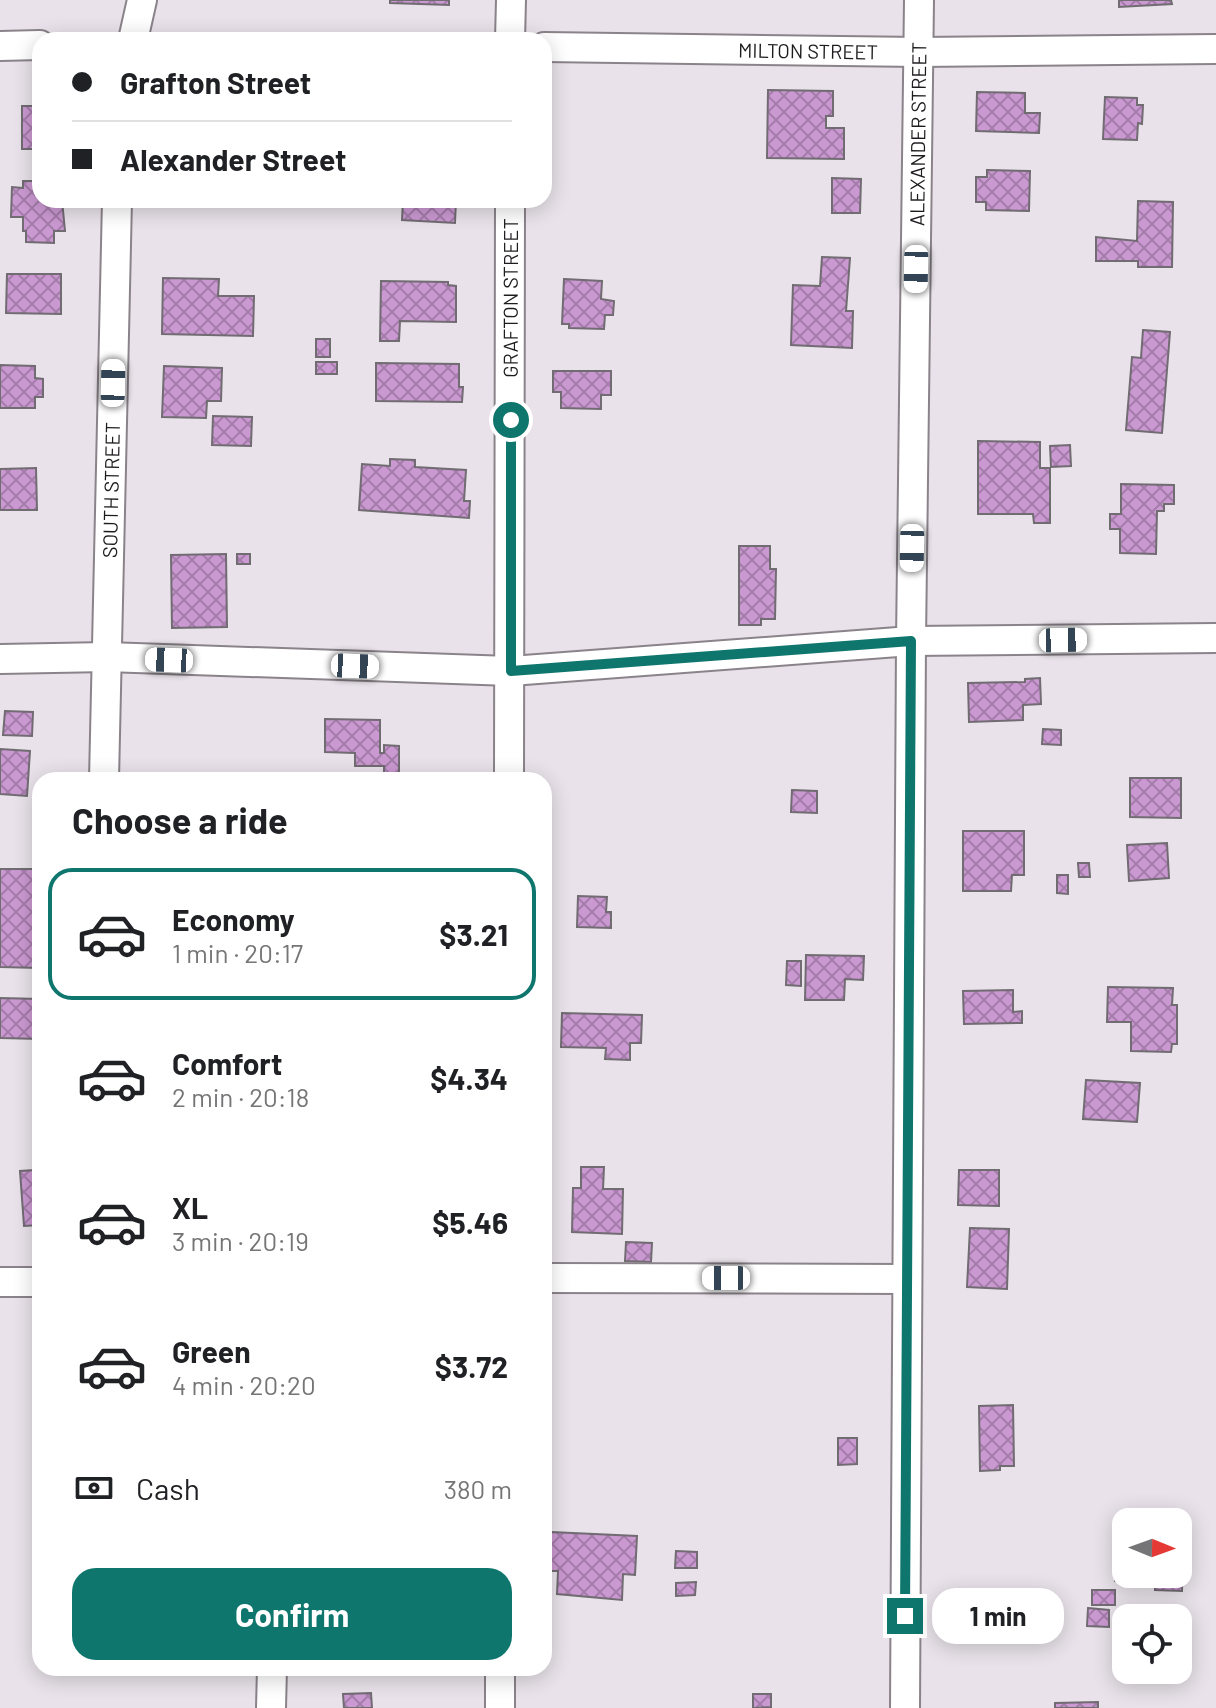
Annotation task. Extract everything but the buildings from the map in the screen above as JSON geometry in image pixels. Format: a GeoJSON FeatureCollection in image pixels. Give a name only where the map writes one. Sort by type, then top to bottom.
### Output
{"type":"FeatureCollection","features":[{"type":"Feature","properties":{"kind":"street"},"geometry":{"type":"LineString","coordinates":[[135,32],[142,0]]}},
{"type":"Feature","properties":{"kind":"street"},"geometry":{"type":"LineString","coordinates":[[510,32],[511,0]]}},
{"type":"Feature","properties":{"kind":"street","name":"ALEXANDER STREET"},"geometry":{"type":"LineString","coordinates":[[905,1708],[911,641],[919,0]]}},
{"type":"Feature","properties":{"kind":"street"},"geometry":{"type":"LineString","coordinates":[[0,46],[32,45]]}},
{"type":"Feature","properties":{"kind":"street","name":"MILTON STREET"},"geometry":{"type":"LineString","coordinates":[[552,47],[919,52],[1216,49]]}},
{"type":"Feature","properties":{"kind":"street","name":"SOUTH STREET"},"geometry":{"type":"LineString","coordinates":[[104,772],[117,208]]}},
{"type":"Feature","properties":{"kind":"street","name":"GRAFTON STREET"},"geometry":{"type":"LineString","coordinates":[[509,772],[510,208]]}},
{"type":"Feature","properties":{"kind":"street"},"geometry":{"type":"LineString","coordinates":[[0,659],[107,657],[511,671],[911,641],[1216,638]]}},
{"type":"Feature","properties":{"kind":"street"},"geometry":{"type":"LineString","coordinates":[[552,1278],[907,1279]]}},
{"type":"Feature","properties":{"kind":"street"},"geometry":{"type":"LineString","coordinates":[[0,1282],[32,1282]]}},
{"type":"Feature","properties":{"kind":"street"},"geometry":{"type":"LineString","coordinates":[[271,1708],[272,1676]]}},
{"type":"Feature","properties":{"kind":"street"},"geometry":{"type":"LineString","coordinates":[[500,1676],[500,1708]]}},
{"type":"Feature","properties":{"kind":"route"},"geometry":{"type":"LineString","coordinates":[[511,420],[511,671],[911,641],[905,1616]]}}]}
